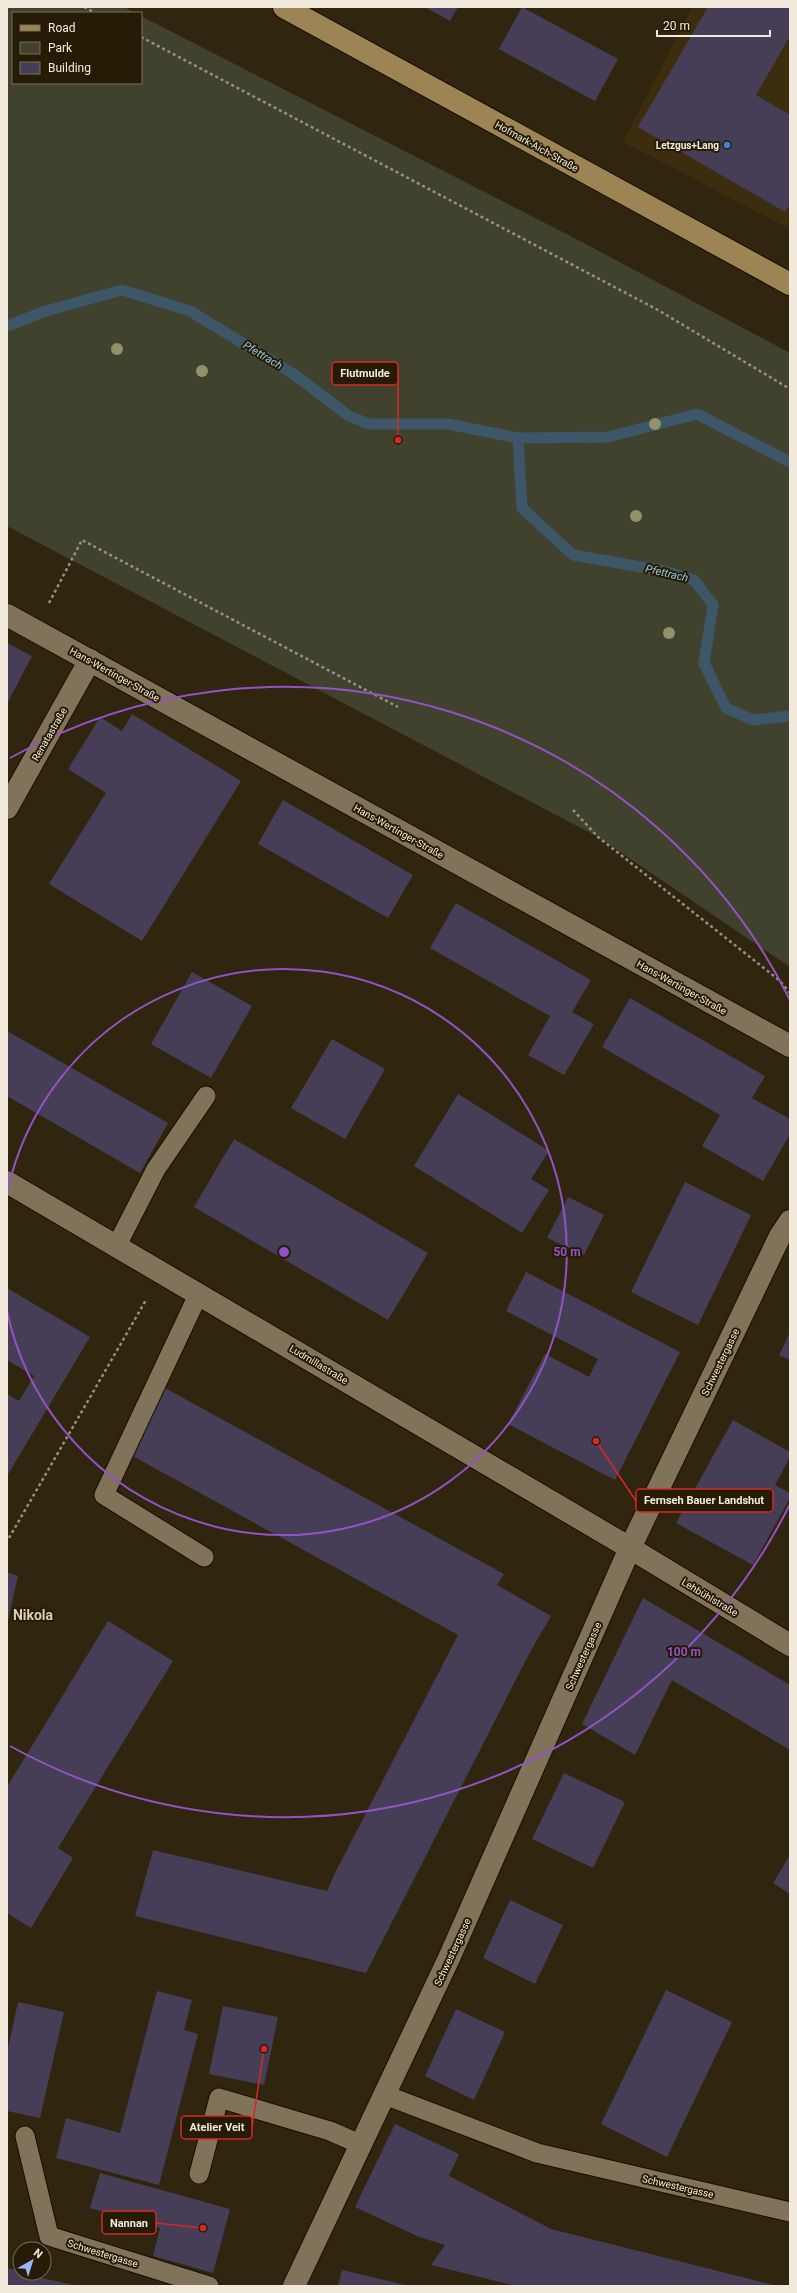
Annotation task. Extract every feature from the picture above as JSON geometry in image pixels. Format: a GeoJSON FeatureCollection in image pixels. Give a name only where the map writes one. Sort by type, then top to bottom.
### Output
{"type":"FeatureCollection","features":[{"type":"Feature","properties":{"kind":"main road","name":"Hofmark-Aich-Straße"},"geometry":{"type":"LineString","coordinates":[[284,7],[790,284]]}},
{"type":"Feature","properties":{"kind":"street","name":"Hans-Wertinger-Straße"},"geometry":{"type":"LineString","coordinates":[[7,615],[790,1046]]}},
{"type":"Feature","properties":{"kind":"street","name":"Renatastraße"},"geometry":{"type":"LineString","coordinates":[[7,808],[90,660]]}},
{"type":"Feature","properties":{"kind":"street","name":"Ludmillastraße"},"geometry":{"type":"LineString","coordinates":[[7,1182],[199,1293],[630,1548]]}},
{"type":"Feature","properties":{"kind":"street","name":"Schwestergasse"},"geometry":{"type":"LineString","coordinates":[[294,2286],[362,2146],[454,1949],[630,1548],[780,1236],[790,1221]]}},
{"type":"Feature","properties":{"kind":"street","name":"Lehbühlstraße"},"geometry":{"type":"LineString","coordinates":[[630,1548],[790,1645]]}},
{"type":"Feature","properties":{"kind":"lane"},"geometry":{"type":"LineString","coordinates":[[117,1245],[156,1169],[206,1096]]}},
{"type":"Feature","properties":{"kind":"lane"},"geometry":{"type":"LineString","coordinates":[[199,1293],[104,1495],[204,1557]]}},
{"type":"Feature","properties":{"kind":"lane","name":"Schwestergasse"},"geometry":{"type":"LineString","coordinates":[[385,2095],[537,2153],[790,2212]]}},
{"type":"Feature","properties":{"kind":"lane"},"geometry":{"type":"LineString","coordinates":[[199,2174],[219,2098],[330,2131],[362,2146]]}},
{"type":"Feature","properties":{"kind":"lane","name":"Schwestergasse"},"geometry":{"type":"LineString","coordinates":[[25,2136],[49,2236],[209,2286]]}},
{"type":"Feature","properties":{"kind":"path"},"geometry":{"type":"LineString","coordinates":[[84,7],[93,12]]}},
{"type":"Feature","properties":{"kind":"path"},"geometry":{"type":"LineString","coordinates":[[142,39],[658,310],[790,389]]}},
{"type":"Feature","properties":{"kind":"path"},"geometry":{"type":"LineString","coordinates":[[36,631],[82,540],[398,708]]}},
{"type":"Feature","properties":{"kind":"path"},"geometry":{"type":"LineString","coordinates":[[573,810],[598,837],[779,980],[790,993]]}},
{"type":"Feature","properties":{"kind":"path"},"geometry":{"type":"LineString","coordinates":[[9,1538],[162,1272]]}},
{"type":"Feature","properties":{"kind":"shaded area"},"geometry":{"type":"Polygon","coordinates":[[[692,7],[790,7],[790,229],[623,142],[692,7]]]}},
{"type":"Feature","properties":{"kind":"green space"},"geometry":{"type":"Polygon","coordinates":[[[7,7],[124,7],[133,12],[12,12],[12,84],[142,84],[142,17],[582,242],[790,353],[790,967],[598,837],[7,526],[7,7]]]}},
{"type":"Feature","properties":{"kind":"building"},"geometry":{"type":"Polygon","coordinates":[[[425,7],[458,7],[450,21],[425,7]]]}},
{"type":"Feature","properties":{"kind":"building"},"geometry":{"type":"Polygon","coordinates":[[[522,7],[618,59],[595,101],[499,49],[522,7]]]}},
{"type":"Feature","properties":{"kind":"building"},"geometry":{"type":"Polygon","coordinates":[[[708,7],[790,7],[790,36],[756,95],[790,115],[790,204],[785,212],[638,127],[708,7]]]}},
{"type":"Feature","properties":{"kind":"building"},"geometry":{"type":"Polygon","coordinates":[[[7,643],[32,656],[7,704],[7,643]]]}},
{"type":"Feature","properties":{"kind":"building"},"geometry":{"type":"Polygon","coordinates":[[[132,714],[241,781],[142,941],[49,884],[106,793],[68,769],[100,717],[122,731],[132,714]]]}},
{"type":"Feature","properties":{"kind":"building"},"geometry":{"type":"Polygon","coordinates":[[[283,800],[413,875],[388,918],[258,844],[283,800]]]}},
{"type":"Feature","properties":{"kind":"building"},"geometry":{"type":"Polygon","coordinates":[[[456,903],[591,980],[572,1012],[594,1024],[564,1075],[528,1055],[550,1016],[430,948],[456,903]]]}},
{"type":"Feature","properties":{"kind":"building"},"geometry":{"type":"Polygon","coordinates":[[[192,972],[252,1006],[211,1078],[151,1044],[192,972]]]}},
{"type":"Feature","properties":{"kind":"building"},"geometry":{"type":"Polygon","coordinates":[[[630,998],[765,1076],[752,1098],[790,1119],[790,1134],[763,1181],[702,1146],[720,1115],[602,1047],[630,998]]]}},
{"type":"Feature","properties":{"kind":"building"},"geometry":{"type":"Polygon","coordinates":[[[7,1031],[168,1123],[140,1173],[7,1096],[7,1031]]]}},
{"type":"Feature","properties":{"kind":"building"},"geometry":{"type":"Polygon","coordinates":[[[332,1039],[385,1069],[345,1139],[291,1108],[332,1039]]]}},
{"type":"Feature","properties":{"kind":"building"},"geometry":{"type":"Polygon","coordinates":[[[458,1094],[549,1151],[531,1179],[549,1190],[522,1233],[414,1166],[458,1094]]]}},
{"type":"Feature","properties":{"kind":"building"},"geometry":{"type":"Polygon","coordinates":[[[234,1139],[428,1253],[388,1320],[194,1207],[234,1139]]]}},
{"type":"Feature","properties":{"kind":"building"},"geometry":{"type":"Polygon","coordinates":[[[685,1182],[751,1215],[698,1325],[631,1292],[685,1182]]]}},
{"type":"Feature","properties":{"kind":"building"},"geometry":{"type":"Polygon","coordinates":[[[568,1197],[604,1215],[584,1255],[547,1238],[568,1197]]]}},
{"type":"Feature","properties":{"kind":"building"},"geometry":{"type":"Polygon","coordinates":[[[526,1272],[680,1352],[615,1480],[508,1424],[545,1354],[589,1377],[598,1359],[506,1311],[526,1272]]]}},
{"type":"Feature","properties":{"kind":"building"},"geometry":{"type":"Polygon","coordinates":[[[7,1288],[90,1337],[7,1476],[7,1394],[19,1401],[34,1376],[7,1360],[7,1288]]]}},
{"type":"Feature","properties":{"kind":"building"},"geometry":{"type":"Polygon","coordinates":[[[790,1332],[790,1360],[779,1355],[790,1332]]]}},
{"type":"Feature","properties":{"kind":"building"},"geometry":{"type":"Polygon","coordinates":[[[165,1388],[504,1574],[497,1585],[551,1616],[529,1654],[366,1973],[135,1916],[153,1850],[327,1891],[458,1635],[129,1454],[165,1388]]]}},
{"type":"Feature","properties":{"kind":"building"},"geometry":{"type":"Polygon","coordinates":[[[733,1420],[790,1452],[790,1457],[775,1485],[790,1493],[790,1498],[753,1565],[676,1523],[733,1420]]]}},
{"type":"Feature","properties":{"kind":"building"},"geometry":{"type":"Polygon","coordinates":[[[7,1572],[18,1576],[8,1620],[7,1620],[7,1572]]]}},
{"type":"Feature","properties":{"kind":"building"},"geometry":{"type":"Polygon","coordinates":[[[643,1598],[790,1685],[790,1750],[672,1680],[635,1755],[582,1724],[643,1598]]]}},
{"type":"Feature","properties":{"kind":"building"},"geometry":{"type":"Polygon","coordinates":[[[108,1621],[173,1661],[58,1848],[73,1858],[31,1928],[7,1913],[7,1787],[108,1621]]]}},
{"type":"Feature","properties":{"kind":"building"},"geometry":{"type":"Polygon","coordinates":[[[564,1773],[625,1802],[593,1868],[532,1839],[564,1773]]]}},
{"type":"Feature","properties":{"kind":"building"},"geometry":{"type":"Polygon","coordinates":[[[790,1855],[790,1894],[773,1883],[790,1855]]]}},
{"type":"Feature","properties":{"kind":"building"},"geometry":{"type":"Polygon","coordinates":[[[510,1900],[563,1925],[535,1984],[483,1958],[510,1900]]]}},
{"type":"Feature","properties":{"kind":"building"},"geometry":{"type":"Polygon","coordinates":[[[666,1990],[732,2022],[667,2157],[601,2124],[666,1990]]]}},
{"type":"Feature","properties":{"kind":"building"},"geometry":{"type":"Polygon","coordinates":[[[157,1991],[192,2000],[184,2030],[198,2034],[159,2185],[56,2158],[66,2118],[120,2133],[157,1991]]]}},
{"type":"Feature","properties":{"kind":"building"},"geometry":{"type":"Polygon","coordinates":[[[18,2002],[64,2012],[40,2118],[7,2111],[7,2053],[18,2002]]]}},
{"type":"Feature","properties":{"kind":"building"},"geometry":{"type":"Polygon","coordinates":[[[223,2006],[278,2017],[264,2085],[209,2074],[223,2006]]]}},
{"type":"Feature","properties":{"kind":"building"},"geometry":{"type":"Polygon","coordinates":[[[456,2009],[505,2032],[474,2100],[425,2076],[456,2009]]]}},
{"type":"Feature","properties":{"kind":"building"},"geometry":{"type":"Polygon","coordinates":[[[395,2124],[459,2154],[449,2176],[551,2229],[778,2286],[516,2286],[431,2265],[445,2245],[419,2237],[355,2207],[395,2124]]]}},
{"type":"Feature","properties":{"kind":"building"},"geometry":{"type":"Polygon","coordinates":[[[100,2173],[230,2209],[213,2273],[153,2256],[160,2228],[90,2208],[100,2173]]]}},
{"type":"Feature","properties":{"kind":"building"},"geometry":{"type":"Polygon","coordinates":[[[7,2268],[12,2269],[12,2281],[52,2280],[78,2286],[7,2286],[7,2268]]]}},
{"type":"Feature","properties":{"kind":"building"},"geometry":{"type":"Polygon","coordinates":[[[342,2270],[406,2285],[406,2286],[338,2286],[342,2270]]]}},
{"type":"Feature","properties":{"kind":"waterway","name":"Pfettrach"},"geometry":{"type":"LineString","coordinates":[[7,326],[46,311],[122,290],[190,311],[295,375],[349,416],[369,424],[448,424],[518,438],[522,508],[573,555],[664,571],[694,580],[713,605],[704,663],[726,708],[753,720],[790,716]]}},
{"type":"Feature","properties":{"kind":"waterway","name":"Pfettrach"},"geometry":{"type":"LineString","coordinates":[[518,438],[608,437],[697,414],[790,462]]}},
{"type":"Feature","properties":{"kind":"place","name":"Letzgus+Lang"},"geometry":{"type":"Point","coordinates":[727,145]}},
{"type":"Feature","properties":{"kind":"place","name":"Flutmulde"},"geometry":{"type":"Point","coordinates":[398,440]}},
{"type":"Feature","properties":{"kind":"place","name":"Fernseh Bauer Landshut"},"geometry":{"type":"Point","coordinates":[596,1441]}},
{"type":"Feature","properties":{"kind":"place","name":"Atelier Veit"},"geometry":{"type":"Point","coordinates":[264,2049]}},
{"type":"Feature","properties":{"kind":"place","name":"Nannan"},"geometry":{"type":"Point","coordinates":[203,2228]}},
{"type":"Feature","properties":{"kind":"district","name":"Nikola"},"geometry":{"type":"Point","coordinates":[33,1615]}}]}
